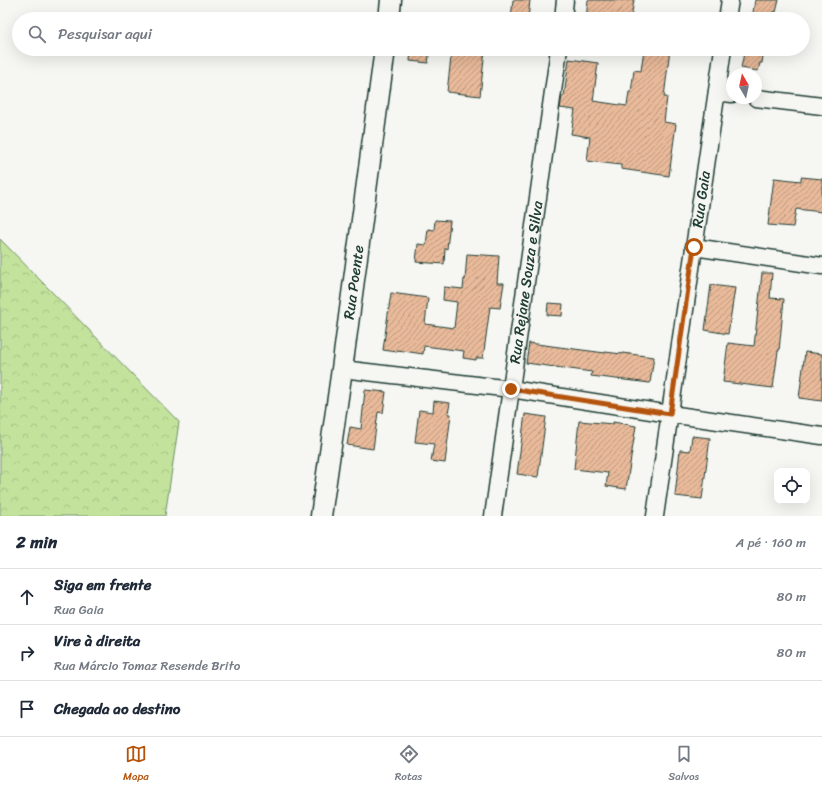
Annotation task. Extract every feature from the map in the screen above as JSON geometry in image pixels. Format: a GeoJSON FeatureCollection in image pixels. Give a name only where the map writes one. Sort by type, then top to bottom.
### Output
{"type":"FeatureCollection","features":[{"type":"Feature","properties":{"kind":"street"},"geometry":{"type":"LineString","coordinates":[[390,12],[392,0]]}},
{"type":"Feature","properties":{"kind":"street"},"geometry":{"type":"LineString","coordinates":[[564,12],[565,0]]}},
{"type":"Feature","properties":{"kind":"street"},"geometry":{"type":"LineString","coordinates":[[728,12],[730,0]]}},
{"type":"Feature","properties":{"kind":"street","name":"Rua Poente"},"geometry":{"type":"LineString","coordinates":[[321,516],[384,56]]}},
{"type":"Feature","properties":{"kind":"street","name":"Rua Rejane Souza e Silva"},"geometry":{"type":"LineString","coordinates":[[493,516],[557,56]]}},
{"type":"Feature","properties":{"kind":"street","name":"Rua Gaia"},"geometry":{"type":"LineString","coordinates":[[655,516],[694,247],[724,93],[723,56]]}},
{"type":"Feature","properties":{"kind":"street"},"geometry":{"type":"LineString","coordinates":[[762,99],[822,106]]}},
{"type":"Feature","properties":{"kind":"street"},"geometry":{"type":"LineString","coordinates":[[694,247],[822,266]]}},
{"type":"Feature","properties":{"kind":"street"},"geometry":{"type":"LineString","coordinates":[[342,369],[511,389],[822,436]]}},
{"type":"Feature","properties":{"kind":"green space"},"geometry":{"type":"Polygon","coordinates":[[[0,239],[179,422],[165,516],[0,516],[0,239]]]}},
{"type":"Feature","properties":{"kind":"building"},"geometry":{"type":"Polygon","coordinates":[[[513,0],[530,0],[529,12],[512,12],[513,0]]]}},
{"type":"Feature","properties":{"kind":"building"},"geometry":{"type":"Polygon","coordinates":[[[588,0],[634,0],[632,12],[587,12],[588,0]]]}},
{"type":"Feature","properties":{"kind":"building"},"geometry":{"type":"Polygon","coordinates":[[[755,0],[779,0],[776,12],[753,12],[755,0]]]}},
{"type":"Feature","properties":{"kind":"building"},"geometry":{"type":"Polygon","coordinates":[[[410,56],[429,56],[428,63],[410,61],[410,56]]]}},
{"type":"Feature","properties":{"kind":"building"},"geometry":{"type":"Polygon","coordinates":[[[451,56],[484,56],[480,96],[447,92],[451,56]]]}},
{"type":"Feature","properties":{"kind":"building"},"geometry":{"type":"Polygon","coordinates":[[[643,56],[669,56],[664,97],[667,97],[664,122],[676,124],[669,176],[621,169],[621,165],[587,161],[590,137],[571,134],[575,110],[560,108],[562,96],[564,96],[569,59],[598,63],[593,101],[627,106],[629,92],[631,92],[634,70],[641,71],[643,56]]]}},
{"type":"Feature","properties":{"kind":"building"},"geometry":{"type":"Polygon","coordinates":[[[743,56],[763,56],[762,63],[760,63],[759,68],[741,68],[743,56]]]}},
{"type":"Feature","properties":{"kind":"building"},"geometry":{"type":"Polygon","coordinates":[[[801,177],[822,179],[822,212],[796,209],[793,227],[768,225],[774,178],[801,181],[801,177]]]}},
{"type":"Feature","properties":{"kind":"building"},"geometry":{"type":"Polygon","coordinates":[[[435,220],[450,221],[447,249],[445,248],[444,264],[416,262],[418,244],[426,245],[428,229],[434,230],[435,220]]]}},
{"type":"Feature","properties":{"kind":"building"},"geometry":{"type":"Polygon","coordinates":[[[467,254],[499,256],[497,283],[504,283],[500,308],[490,307],[483,358],[476,358],[476,360],[463,358],[464,351],[424,346],[423,354],[397,350],[397,352],[383,350],[391,293],[428,298],[425,324],[454,328],[457,302],[443,300],[444,287],[463,289],[467,254]]]}},
{"type":"Feature","properties":{"kind":"building"},"geometry":{"type":"Polygon","coordinates":[[[762,273],[772,273],[770,298],[784,299],[779,351],[773,388],[723,382],[728,343],[754,346],[762,273]]]}},
{"type":"Feature","properties":{"kind":"building"},"geometry":{"type":"Polygon","coordinates":[[[711,285],[735,288],[728,334],[705,330],[711,285]]]}},
{"type":"Feature","properties":{"kind":"building"},"geometry":{"type":"Polygon","coordinates":[[[548,303],[563,304],[562,316],[547,315],[548,303]]]}},
{"type":"Feature","properties":{"kind":"building"},"geometry":{"type":"Polygon","coordinates":[[[529,343],[605,353],[622,353],[654,357],[650,383],[591,376],[592,372],[526,363],[529,343]]]}},
{"type":"Feature","properties":{"kind":"building"},"geometry":{"type":"Polygon","coordinates":[[[805,352],[822,354],[822,401],[799,398],[805,352]]]}},
{"type":"Feature","properties":{"kind":"building"},"geometry":{"type":"Polygon","coordinates":[[[365,390],[386,392],[383,413],[378,412],[373,449],[347,445],[350,427],[361,429],[365,390]]]}},
{"type":"Feature","properties":{"kind":"building"},"geometry":{"type":"Polygon","coordinates":[[[434,401],[450,403],[448,414],[451,414],[445,463],[431,461],[434,444],[415,442],[419,410],[433,412],[434,401]]]}},
{"type":"Feature","properties":{"kind":"building"},"geometry":{"type":"Polygon","coordinates":[[[525,414],[546,417],[538,477],[517,474],[525,414]]]}},
{"type":"Feature","properties":{"kind":"building"},"geometry":{"type":"Polygon","coordinates":[[[579,421],[613,424],[613,422],[636,426],[626,489],[606,486],[608,473],[574,469],[579,421]]]}},
{"type":"Feature","properties":{"kind":"building"},"geometry":{"type":"Polygon","coordinates":[[[692,436],[710,438],[702,499],[675,496],[680,450],[690,451],[692,436]]]}},
{"type":"Feature","properties":{"kind":"route"},"geometry":{"type":"LineString","coordinates":[[511,389],[670,414],[694,247]]}}]}
